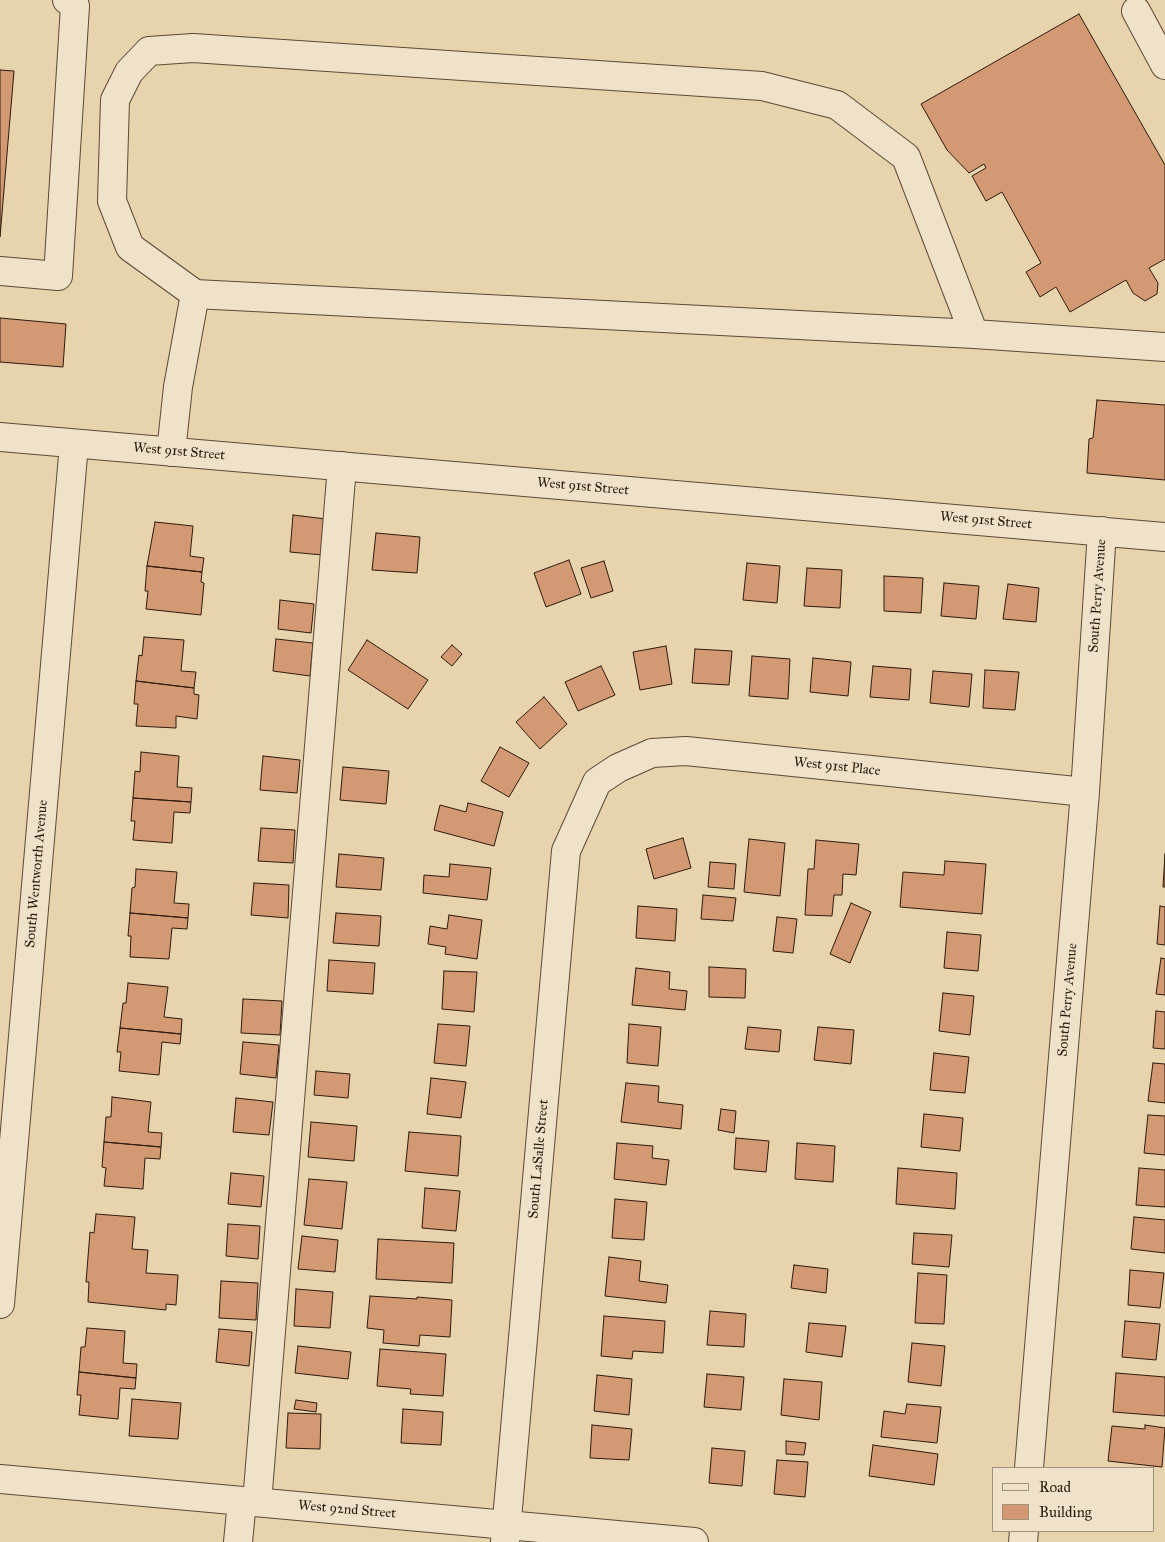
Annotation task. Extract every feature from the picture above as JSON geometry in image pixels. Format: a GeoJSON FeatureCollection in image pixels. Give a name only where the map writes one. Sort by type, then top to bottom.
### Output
{"type":"FeatureCollection","features":[{"type":"Feature","properties":{"kind":"street"},"geometry":{"type":"LineString","coordinates":[[0,271],[58,276],[75,6],[67,0]]}},
{"type":"Feature","properties":{"kind":"street"},"geometry":{"type":"LineString","coordinates":[[1136,11],[1165,66]]}},
{"type":"Feature","properties":{"kind":"street"},"geometry":{"type":"LineString","coordinates":[[974,334],[906,157],[837,105],[762,86],[193,48],[150,51],[129,72],[115,100],[112,201],[130,247],[195,294],[974,334],[1165,347]]}},
{"type":"Feature","properties":{"kind":"street"},"geometry":{"type":"LineString","coordinates":[[171,452],[178,387],[195,294]]}},
{"type":"Feature","properties":{"kind":"street","name":"West 91st Street"},"geometry":{"type":"LineString","coordinates":[[0,437],[1165,537]]}},
{"type":"Feature","properties":{"kind":"street","name":"South Wentworth Avenue"},"geometry":{"type":"LineString","coordinates":[[0,1304],[74,444]]}},
{"type":"Feature","properties":{"kind":"street"},"geometry":{"type":"LineString","coordinates":[[238,1542],[249,1501],[342,466]]}},
{"type":"Feature","properties":{"kind":"street","name":"South Perry Avenue"},"geometry":{"type":"LineString","coordinates":[[1029,1467],[1085,792],[1102,531]]}},
{"type":"Feature","properties":{"kind":"street","name":"West 91st Place"},"geometry":{"type":"LineString","coordinates":[[597,782],[618,768],[652,753],[686,751],[1085,792]]}},
{"type":"Feature","properties":{"kind":"street","name":"South LaSalle Street"},"geometry":{"type":"LineString","coordinates":[[506,1534],[566,851],[597,782]]}},
{"type":"Feature","properties":{"kind":"street","name":"West 92nd Street"},"geometry":{"type":"LineString","coordinates":[[0,1479],[249,1501],[506,1534],[694,1542]]}},
{"type":"Feature","properties":{"kind":"building"},"geometry":{"type":"Polygon","coordinates":[[[1079,14],[1165,165],[1165,259],[1149,268],[1158,283],[1157,294],[1145,301],[1133,293],[1126,280],[1070,312],[1056,287],[1040,297],[1026,272],[1041,263],[1002,192],[986,201],[972,176],[986,168],[984,164],[969,173],[947,150],[921,104],[1079,14]]]}},
{"type":"Feature","properties":{"kind":"building"},"geometry":{"type":"Polygon","coordinates":[[[0,70],[14,71],[0,237],[0,70]]]}},
{"type":"Feature","properties":{"kind":"building"},"geometry":{"type":"Polygon","coordinates":[[[0,318],[66,324],[63,367],[0,362],[0,318]]]}},
{"type":"Feature","properties":{"kind":"building"},"geometry":{"type":"Polygon","coordinates":[[[1097,400],[1165,405],[1165,480],[1087,473],[1089,439],[1093,438],[1097,400]]]}},
{"type":"Feature","properties":{"kind":"building"},"geometry":{"type":"Polygon","coordinates":[[[293,515],[326,519],[323,555],[290,552],[293,515]]]}},
{"type":"Feature","properties":{"kind":"building"},"geometry":{"type":"Polygon","coordinates":[[[155,522],[193,526],[190,556],[204,558],[202,572],[147,566],[155,522]]]}},
{"type":"Feature","properties":{"kind":"building"},"geometry":{"type":"Polygon","coordinates":[[[376,533],[420,537],[417,573],[372,570],[376,533]]]}},
{"type":"Feature","properties":{"kind":"building"},"geometry":{"type":"Polygon","coordinates":[[[569,560],[581,594],[546,607],[534,573],[569,560]]]}},
{"type":"Feature","properties":{"kind":"building"},"geometry":{"type":"Polygon","coordinates":[[[604,561],[613,591],[591,598],[581,568],[604,561]]]}},
{"type":"Feature","properties":{"kind":"building"},"geometry":{"type":"Polygon","coordinates":[[[747,563],[780,566],[777,603],[743,600],[747,563]]]}},
{"type":"Feature","properties":{"kind":"building"},"geometry":{"type":"Polygon","coordinates":[[[147,566],[202,572],[201,582],[204,583],[201,615],[146,609],[148,591],[145,591],[147,566]]]}},
{"type":"Feature","properties":{"kind":"building"},"geometry":{"type":"Polygon","coordinates":[[[807,568],[842,570],[840,608],[804,606],[807,568]]]}},
{"type":"Feature","properties":{"kind":"building"},"geometry":{"type":"Polygon","coordinates":[[[884,576],[923,578],[921,613],[884,611],[884,576]]]}},
{"type":"Feature","properties":{"kind":"building"},"geometry":{"type":"Polygon","coordinates":[[[944,583],[979,586],[976,619],[941,616],[944,583]]]}},
{"type":"Feature","properties":{"kind":"building"},"geometry":{"type":"Polygon","coordinates":[[[1008,584],[1039,588],[1036,622],[1003,619],[1008,584]]]}},
{"type":"Feature","properties":{"kind":"building"},"geometry":{"type":"Polygon","coordinates":[[[280,600],[314,604],[311,633],[278,629],[280,600]]]}},
{"type":"Feature","properties":{"kind":"building"},"geometry":{"type":"Polygon","coordinates":[[[144,637],[184,640],[181,671],[196,672],[194,688],[136,681],[139,655],[142,656],[144,637]]]}},
{"type":"Feature","properties":{"kind":"building"},"geometry":{"type":"Polygon","coordinates":[[[276,639],[313,643],[310,676],[273,671],[276,639]]]}},
{"type":"Feature","properties":{"kind":"building"},"geometry":{"type":"Polygon","coordinates":[[[367,640],[428,680],[408,709],[348,670],[367,640]]]}},
{"type":"Feature","properties":{"kind":"building"},"geometry":{"type":"Polygon","coordinates":[[[452,645],[462,654],[452,666],[441,657],[452,645]]]}},
{"type":"Feature","properties":{"kind":"building"},"geometry":{"type":"Polygon","coordinates":[[[666,646],[672,684],[640,690],[633,652],[666,646]]]}},
{"type":"Feature","properties":{"kind":"building"},"geometry":{"type":"Polygon","coordinates":[[[695,649],[732,651],[729,685],[692,683],[695,649]]]}},
{"type":"Feature","properties":{"kind":"building"},"geometry":{"type":"Polygon","coordinates":[[[752,656],[790,659],[788,699],[749,696],[752,656]]]}},
{"type":"Feature","properties":{"kind":"building"},"geometry":{"type":"Polygon","coordinates":[[[813,658],[851,662],[848,696],[810,692],[813,658]]]}},
{"type":"Feature","properties":{"kind":"building"},"geometry":{"type":"Polygon","coordinates":[[[601,666],[615,695],[578,711],[565,682],[601,666]]]}},
{"type":"Feature","properties":{"kind":"building"},"geometry":{"type":"Polygon","coordinates":[[[873,666],[911,669],[909,700],[870,697],[873,666]]]}},
{"type":"Feature","properties":{"kind":"building"},"geometry":{"type":"Polygon","coordinates":[[[985,670],[1019,672],[1015,710],[983,708],[985,670]]]}},
{"type":"Feature","properties":{"kind":"building"},"geometry":{"type":"Polygon","coordinates":[[[933,671],[972,674],[969,707],[930,703],[933,671]]]}},
{"type":"Feature","properties":{"kind":"building"},"geometry":{"type":"Polygon","coordinates":[[[136,681],[194,688],[194,694],[199,695],[197,719],[176,716],[176,728],[136,726],[138,704],[134,704],[136,681]]]}},
{"type":"Feature","properties":{"kind":"building"},"geometry":{"type":"Polygon","coordinates":[[[544,697],[567,724],[540,749],[516,722],[544,697]]]}},
{"type":"Feature","properties":{"kind":"building"},"geometry":{"type":"Polygon","coordinates":[[[500,747],[529,763],[509,797],[481,781],[500,747]]]}},
{"type":"Feature","properties":{"kind":"building"},"geometry":{"type":"Polygon","coordinates":[[[141,752],[179,756],[177,787],[192,788],[191,802],[133,798],[135,771],[140,772],[141,752]]]}},
{"type":"Feature","properties":{"kind":"building"},"geometry":{"type":"Polygon","coordinates":[[[263,756],[300,760],[297,793],[260,790],[263,756]]]}},
{"type":"Feature","properties":{"kind":"building"},"geometry":{"type":"Polygon","coordinates":[[[343,767],[389,771],[386,804],[340,800],[343,767]]]}},
{"type":"Feature","properties":{"kind":"building"},"geometry":{"type":"Polygon","coordinates":[[[133,798],[191,802],[190,813],[174,812],[172,843],[133,840],[135,821],[131,821],[133,798]]]}},
{"type":"Feature","properties":{"kind":"building"},"geometry":{"type":"Polygon","coordinates":[[[468,803],[503,812],[494,846],[434,830],[440,805],[466,812],[468,803]]]}},
{"type":"Feature","properties":{"kind":"building"},"geometry":{"type":"Polygon","coordinates":[[[261,828],[295,830],[293,863],[258,861],[261,828]]]}},
{"type":"Feature","properties":{"kind":"building"},"geometry":{"type":"Polygon","coordinates":[[[683,838],[691,868],[654,879],[646,849],[683,838]]]}},
{"type":"Feature","properties":{"kind":"building"},"geometry":{"type":"Polygon","coordinates":[[[749,839],[785,843],[780,896],[744,892],[749,839]]]}},
{"type":"Feature","properties":{"kind":"building"},"geometry":{"type":"Polygon","coordinates":[[[816,840],[859,844],[856,875],[843,874],[842,895],[834,895],[832,916],[805,915],[808,869],[814,869],[816,840]]]}},
{"type":"Feature","properties":{"kind":"building"},"geometry":{"type":"Polygon","coordinates":[[[339,854],[384,858],[381,890],[336,887],[339,854]]]}},
{"type":"Feature","properties":{"kind":"building"},"geometry":{"type":"Polygon","coordinates":[[[1165,854],[1165,887],[1163,887],[1165,854]]]}},
{"type":"Feature","properties":{"kind":"building"},"geometry":{"type":"Polygon","coordinates":[[[945,861],[986,864],[982,914],[900,907],[903,872],[944,875],[945,861]]]}},
{"type":"Feature","properties":{"kind":"building"},"geometry":{"type":"Polygon","coordinates":[[[710,862],[736,864],[734,889],[708,887],[710,862]]]}},
{"type":"Feature","properties":{"kind":"building"},"geometry":{"type":"Polygon","coordinates":[[[450,864],[491,868],[487,900],[423,893],[424,875],[449,877],[450,864]]]}},
{"type":"Feature","properties":{"kind":"building"},"geometry":{"type":"Polygon","coordinates":[[[136,869],[177,872],[174,903],[189,904],[188,918],[130,913],[136,869]]]}},
{"type":"Feature","properties":{"kind":"building"},"geometry":{"type":"Polygon","coordinates":[[[254,883],[289,885],[288,918],[251,915],[254,883]]]}},
{"type":"Feature","properties":{"kind":"building"},"geometry":{"type":"Polygon","coordinates":[[[703,895],[736,898],[733,921],[701,919],[703,895]]]}},
{"type":"Feature","properties":{"kind":"building"},"geometry":{"type":"Polygon","coordinates":[[[851,903],[871,912],[850,963],[830,954],[851,903]]]}},
{"type":"Feature","properties":{"kind":"building"},"geometry":{"type":"Polygon","coordinates":[[[638,906],[677,909],[675,941],[636,938],[638,906]]]}},
{"type":"Feature","properties":{"kind":"building"},"geometry":{"type":"Polygon","coordinates":[[[1160,906],[1165,907],[1165,945],[1157,944],[1160,906]]]}},
{"type":"Feature","properties":{"kind":"building"},"geometry":{"type":"Polygon","coordinates":[[[130,913],[188,918],[187,929],[172,928],[169,959],[130,957],[131,936],[128,936],[130,913]]]}},
{"type":"Feature","properties":{"kind":"building"},"geometry":{"type":"Polygon","coordinates":[[[336,913],[381,916],[379,946],[333,943],[336,913]]]}},
{"type":"Feature","properties":{"kind":"building"},"geometry":{"type":"Polygon","coordinates":[[[449,915],[482,920],[477,959],[445,954],[446,947],[428,944],[430,926],[447,929],[449,915]]]}},
{"type":"Feature","properties":{"kind":"building"},"geometry":{"type":"Polygon","coordinates":[[[777,917],[797,919],[793,953],[773,951],[777,917]]]}},
{"type":"Feature","properties":{"kind":"building"},"geometry":{"type":"Polygon","coordinates":[[[947,932],[981,935],[978,971],[944,968],[947,932]]]}},
{"type":"Feature","properties":{"kind":"building"},"geometry":{"type":"Polygon","coordinates":[[[1161,958],[1165,959],[1165,995],[1156,994],[1161,958]]]}},
{"type":"Feature","properties":{"kind":"building"},"geometry":{"type":"Polygon","coordinates":[[[329,960],[375,963],[373,994],[327,991],[329,960]]]}},
{"type":"Feature","properties":{"kind":"building"},"geometry":{"type":"Polygon","coordinates":[[[709,967],[746,969],[745,998],[709,997],[709,967]]]}},
{"type":"Feature","properties":{"kind":"building"},"geometry":{"type":"Polygon","coordinates":[[[636,968],[670,972],[669,989],[687,991],[685,1010],[632,1005],[636,968]]]}},
{"type":"Feature","properties":{"kind":"building"},"geometry":{"type":"Polygon","coordinates":[[[444,971],[477,972],[474,1012],[442,1009],[444,971]]]}},
{"type":"Feature","properties":{"kind":"building"},"geometry":{"type":"Polygon","coordinates":[[[128,983],[168,987],[164,1017],[182,1019],[181,1034],[120,1028],[123,1003],[126,1003],[128,983]]]}},
{"type":"Feature","properties":{"kind":"building"},"geometry":{"type":"Polygon","coordinates":[[[943,993],[974,996],[970,1035],[939,1031],[943,993]]]}},
{"type":"Feature","properties":{"kind":"building"},"geometry":{"type":"Polygon","coordinates":[[[243,999],[282,1001],[280,1035],[241,1033],[243,999]]]}},
{"type":"Feature","properties":{"kind":"building"},"geometry":{"type":"Polygon","coordinates":[[[1156,1011],[1165,1012],[1165,1049],[1153,1048],[1156,1011]]]}},
{"type":"Feature","properties":{"kind":"building"},"geometry":{"type":"Polygon","coordinates":[[[438,1024],[470,1026],[466,1066],[434,1063],[438,1024]]]}},
{"type":"Feature","properties":{"kind":"building"},"geometry":{"type":"Polygon","coordinates":[[[629,1024],[661,1027],[658,1066],[627,1063],[629,1024]]]}},
{"type":"Feature","properties":{"kind":"building"},"geometry":{"type":"Polygon","coordinates":[[[748,1027],[781,1030],[779,1052],[745,1049],[748,1027]]]}},
{"type":"Feature","properties":{"kind":"building"},"geometry":{"type":"Polygon","coordinates":[[[818,1027],[854,1030],[851,1064],[814,1060],[818,1027]]]}},
{"type":"Feature","properties":{"kind":"building"},"geometry":{"type":"Polygon","coordinates":[[[120,1028],[181,1034],[180,1044],[162,1042],[159,1075],[119,1071],[121,1052],[117,1052],[120,1028]]]}},
{"type":"Feature","properties":{"kind":"building"},"geometry":{"type":"Polygon","coordinates":[[[243,1042],[279,1045],[276,1078],[240,1074],[243,1042]]]}},
{"type":"Feature","properties":{"kind":"building"},"geometry":{"type":"Polygon","coordinates":[[[934,1053],[969,1057],[965,1093],[930,1090],[934,1053]]]}},
{"type":"Feature","properties":{"kind":"building"},"geometry":{"type":"Polygon","coordinates":[[[1153,1063],[1165,1064],[1165,1103],[1148,1101],[1153,1063]]]}},
{"type":"Feature","properties":{"kind":"building"},"geometry":{"type":"Polygon","coordinates":[[[316,1071],[350,1074],[348,1098],[314,1095],[316,1071]]]}},
{"type":"Feature","properties":{"kind":"building"},"geometry":{"type":"Polygon","coordinates":[[[431,1078],[466,1082],[461,1118],[427,1114],[431,1078]]]}},
{"type":"Feature","properties":{"kind":"building"},"geometry":{"type":"Polygon","coordinates":[[[626,1083],[659,1086],[658,1102],[683,1105],[681,1129],[621,1122],[626,1083]]]}},
{"type":"Feature","properties":{"kind":"building"},"geometry":{"type":"Polygon","coordinates":[[[112,1097],[151,1102],[148,1132],[162,1133],[161,1147],[104,1142],[106,1117],[111,1117],[112,1097]]]}},
{"type":"Feature","properties":{"kind":"building"},"geometry":{"type":"Polygon","coordinates":[[[236,1098],[273,1102],[269,1135],[233,1132],[236,1098]]]}},
{"type":"Feature","properties":{"kind":"building"},"geometry":{"type":"Polygon","coordinates":[[[721,1109],[736,1111],[734,1133],[718,1130],[721,1109]]]}},
{"type":"Feature","properties":{"kind":"building"},"geometry":{"type":"Polygon","coordinates":[[[924,1114],[963,1118],[960,1151],[921,1147],[924,1114]]]}},
{"type":"Feature","properties":{"kind":"building"},"geometry":{"type":"Polygon","coordinates":[[[1148,1115],[1165,1116],[1165,1155],[1144,1153],[1148,1115]]]}},
{"type":"Feature","properties":{"kind":"building"},"geometry":{"type":"Polygon","coordinates":[[[311,1122],[357,1126],[354,1161],[308,1157],[311,1122]]]}},
{"type":"Feature","properties":{"kind":"building"},"geometry":{"type":"Polygon","coordinates":[[[409,1132],[461,1136],[458,1176],[405,1171],[409,1132]]]}},
{"type":"Feature","properties":{"kind":"building"},"geometry":{"type":"Polygon","coordinates":[[[736,1138],[769,1141],[766,1172],[734,1169],[736,1138]]]}},
{"type":"Feature","properties":{"kind":"building"},"geometry":{"type":"Polygon","coordinates":[[[104,1142],[161,1147],[160,1159],[145,1158],[143,1189],[104,1186],[106,1168],[102,1167],[104,1142]]]}},
{"type":"Feature","properties":{"kind":"building"},"geometry":{"type":"Polygon","coordinates":[[[617,1143],[653,1146],[652,1158],[669,1160],[666,1185],[614,1179],[617,1143]]]}},
{"type":"Feature","properties":{"kind":"building"},"geometry":{"type":"Polygon","coordinates":[[[797,1143],[835,1146],[833,1182],[795,1179],[797,1143]]]}},
{"type":"Feature","properties":{"kind":"building"},"geometry":{"type":"Polygon","coordinates":[[[898,1168],[957,1173],[955,1209],[896,1204],[898,1168]]]}},
{"type":"Feature","properties":{"kind":"building"},"geometry":{"type":"Polygon","coordinates":[[[1139,1168],[1165,1170],[1165,1207],[1136,1205],[1139,1168]]]}},
{"type":"Feature","properties":{"kind":"building"},"geometry":{"type":"Polygon","coordinates":[[[231,1173],[264,1176],[261,1207],[228,1204],[231,1173]]]}},
{"type":"Feature","properties":{"kind":"building"},"geometry":{"type":"Polygon","coordinates":[[[309,1179],[347,1182],[342,1229],[304,1225],[309,1179]]]}},
{"type":"Feature","properties":{"kind":"building"},"geometry":{"type":"Polygon","coordinates":[[[425,1188],[460,1191],[456,1231],[422,1228],[425,1188]]]}},
{"type":"Feature","properties":{"kind":"building"},"geometry":{"type":"Polygon","coordinates":[[[615,1199],[647,1202],[644,1240],[612,1238],[615,1199]]]}},
{"type":"Feature","properties":{"kind":"building"},"geometry":{"type":"Polygon","coordinates":[[[96,1214],[135,1217],[132,1249],[148,1250],[146,1273],[178,1275],[176,1305],[166,1304],[166,1310],[88,1302],[89,1282],[86,1282],[90,1232],[94,1233],[96,1214]]]}},
{"type":"Feature","properties":{"kind":"building"},"geometry":{"type":"Polygon","coordinates":[[[1134,1217],[1165,1220],[1165,1253],[1131,1249],[1134,1217]]]}},
{"type":"Feature","properties":{"kind":"building"},"geometry":{"type":"Polygon","coordinates":[[[228,1224],[260,1226],[258,1259],[226,1256],[228,1224]]]}},
{"type":"Feature","properties":{"kind":"building"},"geometry":{"type":"Polygon","coordinates":[[[914,1233],[952,1235],[949,1267],[912,1264],[914,1233]]]}},
{"type":"Feature","properties":{"kind":"building"},"geometry":{"type":"Polygon","coordinates":[[[302,1236],[338,1240],[335,1272],[298,1269],[302,1236]]]}},
{"type":"Feature","properties":{"kind":"building"},"geometry":{"type":"Polygon","coordinates":[[[378,1239],[454,1243],[452,1283],[376,1279],[378,1239]]]}},
{"type":"Feature","properties":{"kind":"building"},"geometry":{"type":"Polygon","coordinates":[[[609,1257],[641,1261],[639,1281],[668,1285],[666,1303],[605,1296],[609,1257]]]}},
{"type":"Feature","properties":{"kind":"building"},"geometry":{"type":"Polygon","coordinates":[[[794,1265],[828,1269],[826,1293],[791,1288],[794,1265]]]}},
{"type":"Feature","properties":{"kind":"building"},"geometry":{"type":"Polygon","coordinates":[[[1130,1270],[1164,1273],[1160,1308],[1128,1305],[1130,1270]]]}},
{"type":"Feature","properties":{"kind":"building"},"geometry":{"type":"Polygon","coordinates":[[[918,1273],[947,1275],[944,1324],[915,1323],[918,1273]]]}},
{"type":"Feature","properties":{"kind":"building"},"geometry":{"type":"Polygon","coordinates":[[[221,1281],[258,1283],[256,1320],[219,1318],[221,1281]]]}},
{"type":"Feature","properties":{"kind":"building"},"geometry":{"type":"Polygon","coordinates":[[[296,1289],[333,1292],[330,1328],[294,1326],[296,1289]]]}},
{"type":"Feature","properties":{"kind":"building"},"geometry":{"type":"Polygon","coordinates":[[[370,1296],[452,1300],[450,1337],[420,1335],[419,1346],[383,1343],[384,1330],[367,1328],[370,1296]]]}},
{"type":"Feature","properties":{"kind":"building"},"geometry":{"type":"Polygon","coordinates":[[[710,1311],[746,1314],[744,1347],[707,1345],[710,1311]]]}},
{"type":"Feature","properties":{"kind":"building"},"geometry":{"type":"Polygon","coordinates":[[[604,1316],[665,1321],[663,1353],[633,1351],[632,1359],[601,1356],[604,1316]]]}},
{"type":"Feature","properties":{"kind":"building"},"geometry":{"type":"Polygon","coordinates":[[[1125,1321],[1160,1324],[1156,1360],[1122,1357],[1125,1321]]]}},
{"type":"Feature","properties":{"kind":"building"},"geometry":{"type":"Polygon","coordinates":[[[809,1323],[846,1326],[842,1357],[806,1352],[809,1323]]]}},
{"type":"Feature","properties":{"kind":"building"},"geometry":{"type":"Polygon","coordinates":[[[87,1328],[125,1331],[123,1363],[137,1364],[136,1378],[79,1372],[81,1347],[85,1347],[87,1328]]]}},
{"type":"Feature","properties":{"kind":"building"},"geometry":{"type":"Polygon","coordinates":[[[219,1329],[252,1332],[249,1366],[216,1362],[219,1329]]]}},
{"type":"Feature","properties":{"kind":"building"},"geometry":{"type":"Polygon","coordinates":[[[912,1343],[945,1346],[941,1386],[908,1382],[912,1343]]]}},
{"type":"Feature","properties":{"kind":"building"},"geometry":{"type":"Polygon","coordinates":[[[298,1346],[351,1352],[348,1379],[295,1373],[298,1346]]]}},
{"type":"Feature","properties":{"kind":"building"},"geometry":{"type":"Polygon","coordinates":[[[380,1349],[446,1354],[443,1396],[410,1394],[411,1389],[377,1386],[380,1349]]]}},
{"type":"Feature","properties":{"kind":"building"},"geometry":{"type":"Polygon","coordinates":[[[79,1372],[136,1378],[135,1389],[120,1388],[118,1419],[79,1415],[81,1395],[77,1395],[79,1372]]]}},
{"type":"Feature","properties":{"kind":"building"},"geometry":{"type":"Polygon","coordinates":[[[1116,1373],[1165,1377],[1165,1416],[1113,1412],[1116,1373]]]}},
{"type":"Feature","properties":{"kind":"building"},"geometry":{"type":"Polygon","coordinates":[[[707,1374],[744,1377],[741,1410],[704,1407],[707,1374]]]}},
{"type":"Feature","properties":{"kind":"building"},"geometry":{"type":"Polygon","coordinates":[[[597,1375],[632,1379],[629,1415],[594,1411],[597,1375]]]}},
{"type":"Feature","properties":{"kind":"building"},"geometry":{"type":"Polygon","coordinates":[[[784,1379],[822,1382],[819,1420],[781,1415],[784,1379]]]}},
{"type":"Feature","properties":{"kind":"building"},"geometry":{"type":"Polygon","coordinates":[[[132,1399],[181,1403],[178,1439],[129,1436],[132,1399]]]}},
{"type":"Feature","properties":{"kind":"building"},"geometry":{"type":"Polygon","coordinates":[[[296,1400],[317,1403],[316,1412],[294,1409],[296,1400]]]}},
{"type":"Feature","properties":{"kind":"building"},"geometry":{"type":"Polygon","coordinates":[[[907,1404],[941,1407],[937,1443],[881,1437],[884,1411],[905,1414],[907,1404]]]}},
{"type":"Feature","properties":{"kind":"building"},"geometry":{"type":"Polygon","coordinates":[[[403,1409],[443,1412],[441,1445],[401,1443],[403,1409]]]}},
{"type":"Feature","properties":{"kind":"building"},"geometry":{"type":"Polygon","coordinates":[[[288,1413],[321,1414],[320,1449],[286,1448],[288,1413]]]}},
{"type":"Feature","properties":{"kind":"building"},"geometry":{"type":"Polygon","coordinates":[[[592,1425],[632,1429],[629,1460],[590,1458],[592,1425]]]}},
{"type":"Feature","properties":{"kind":"building"},"geometry":{"type":"Polygon","coordinates":[[[1145,1425],[1165,1428],[1162,1467],[1108,1461],[1112,1426],[1145,1429],[1145,1425]]]}},
{"type":"Feature","properties":{"kind":"building"},"geometry":{"type":"Polygon","coordinates":[[[786,1441],[806,1443],[804,1455],[786,1454],[786,1441]]]}},
{"type":"Feature","properties":{"kind":"building"},"geometry":{"type":"Polygon","coordinates":[[[873,1445],[938,1454],[934,1485],[869,1476],[873,1445]]]}},
{"type":"Feature","properties":{"kind":"building"},"geometry":{"type":"Polygon","coordinates":[[[712,1448],[745,1451],[742,1486],[709,1483],[712,1448]]]}},
{"type":"Feature","properties":{"kind":"building"},"geometry":{"type":"Polygon","coordinates":[[[777,1460],[808,1462],[805,1497],[774,1494],[777,1460]]]}}]}
